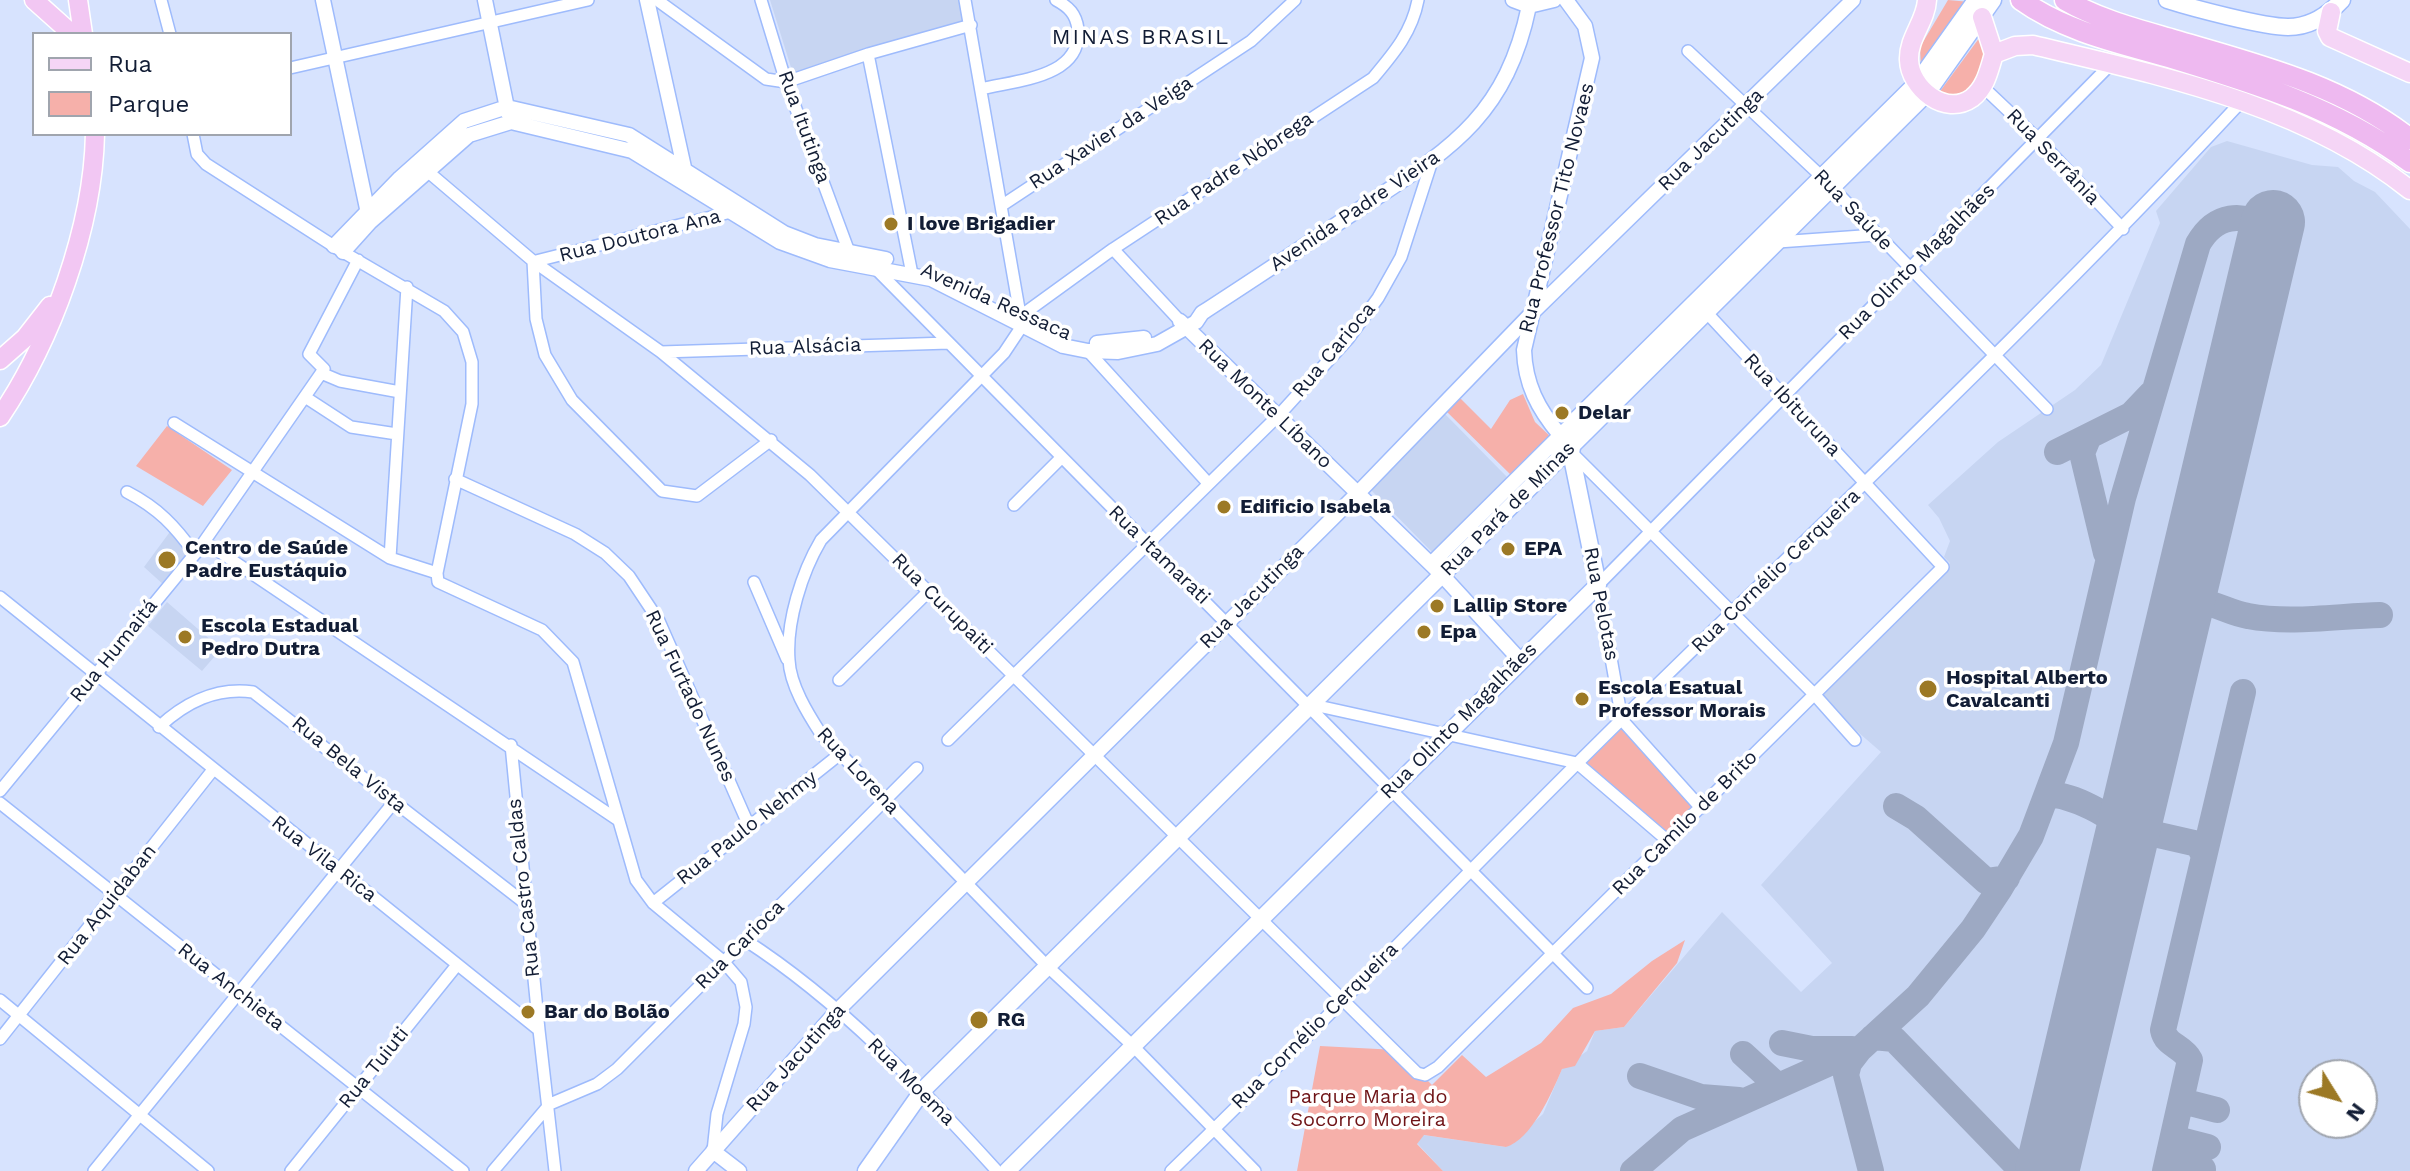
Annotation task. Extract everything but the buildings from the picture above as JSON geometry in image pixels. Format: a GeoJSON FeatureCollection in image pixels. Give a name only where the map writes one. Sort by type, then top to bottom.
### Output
{"type":"FeatureCollection","features":[{"type":"Feature","properties":{"kind":"highway"},"geometry":{"type":"LineString","coordinates":[[34,0],[70,32]]}},
{"type":"Feature","properties":{"kind":"highway"},"geometry":{"type":"LineString","coordinates":[[78,0],[83,32]]}},
{"type":"Feature","properties":{"kind":"highway"},"geometry":{"type":"LineString","coordinates":[[2065,0],[2108,21],[2324,88],[2391,124],[2410,139]]}},
{"type":"Feature","properties":{"kind":"highway"},"geometry":{"type":"LineString","coordinates":[[2025,3],[2102,38],[2254,82],[2312,104],[2379,139],[2410,162]]}},
{"type":"Feature","properties":{"kind":"highway"},"geometry":{"type":"LineString","coordinates":[[0,417],[35,361],[65,284],[83,214],[95,142]]}},
{"type":"Feature","properties":{"kind":"highway"},"geometry":{"type":"LineString","coordinates":[[0,360],[25,338],[65,284]]}},
{"type":"Feature","properties":{"kind":"main road","name":"Rua Pará de Minas"},"geometry":{"type":"LineString","coordinates":[[1577,419],[1922,88],[1979,9],[1993,0]]}},
{"type":"Feature","properties":{"kind":"main road"},"geometry":{"type":"LineString","coordinates":[[2167,0],[2288,27],[2312,22],[2336,6]]}},
{"type":"Feature","properties":{"kind":"main road"},"geometry":{"type":"LineString","coordinates":[[1927,4],[1910,47],[1909,59],[1922,88],[1949,105],[1970,99],[1982,86],[1994,54],[1979,9]]}},
{"type":"Feature","properties":{"kind":"main road"},"geometry":{"type":"LineString","coordinates":[[2336,6],[2327,31],[2330,37],[2410,73]]}},
{"type":"Feature","properties":{"kind":"main road"},"geometry":{"type":"LineString","coordinates":[[1994,54],[2015,46],[2033,45],[2241,102],[2371,159],[2410,190]]}},
{"type":"Feature","properties":{"kind":"main road","name":"Rua Pará de Minas"},"geometry":{"type":"LineString","coordinates":[[866,1171],[923,1090],[1308,704],[1436,569],[1565,449],[1778,242],[1826,182]]}},
{"type":"Feature","properties":{"kind":"main road","name":"Rua Pelotas"},"geometry":{"type":"LineString","coordinates":[[1577,419],[1565,449],[1598,585]]}},
{"type":"Feature","properties":{"kind":"main road","name":"Rua Olinto Magalhães"},"geometry":{"type":"LineString","coordinates":[[1007,1171],[1598,585]]}},
{"type":"Feature","properties":{"kind":"street"},"geometry":{"type":"LineString","coordinates":[[161,0],[169,32]]}},
{"type":"Feature","properties":{"kind":"street"},"geometry":{"type":"LineString","coordinates":[[323,0],[368,216]]}},
{"type":"Feature","properties":{"kind":"street"},"geometry":{"type":"LineString","coordinates":[[485,0],[509,115]]}},
{"type":"Feature","properties":{"kind":"street"},"geometry":{"type":"LineString","coordinates":[[292,68],[588,0]]}},
{"type":"Feature","properties":{"kind":"street"},"geometry":{"type":"LineString","coordinates":[[647,0],[684,174]]}},
{"type":"Feature","properties":{"kind":"street"},"geometry":{"type":"LineString","coordinates":[[657,0],[766,79],[786,82],[868,54],[971,25]]}},
{"type":"Feature","properties":{"kind":"street","name":"Rua Itutinga"},"geometry":{"type":"LineString","coordinates":[[761,0],[786,82],[849,252]]}},
{"type":"Feature","properties":{"kind":"street"},"geometry":{"type":"LineString","coordinates":[[965,0],[1022,321]]}},
{"type":"Feature","properties":{"kind":"street"},"geometry":{"type":"LineString","coordinates":[[981,89],[1056,70],[1067,63],[1079,42],[1077,20],[1068,6],[1056,0]]}},
{"type":"Feature","properties":{"kind":"street","name":"Rua Xavier da Veiga"},"geometry":{"type":"LineString","coordinates":[[1001,206],[1251,41],[1295,0]]}},
{"type":"Feature","properties":{"kind":"street","name":"Rua Padre Nóbrega"},"geometry":{"type":"LineString","coordinates":[[1022,321],[1113,249],[1373,78],[1399,47],[1414,20],[1418,0]]}},
{"type":"Feature","properties":{"kind":"street"},"geometry":{"type":"LineString","coordinates":[[1513,0],[1529,6],[1554,0]]}},
{"type":"Feature","properties":{"kind":"street","name":"Rua Professor Tito Novaes"},"geometry":{"type":"LineString","coordinates":[[1565,449],[1536,404],[1525,372],[1526,334],[1592,58],[1585,26],[1566,0]]}},
{"type":"Feature","properties":{"kind":"street","name":"Rua Jacutinga"},"geometry":{"type":"LineString","coordinates":[[696,1171],[837,1011],[1357,494],[1531,314],[1745,107],[1839,8],[1853,0]]}},
{"type":"Feature","properties":{"kind":"street","name":"Avenida Padre Vieira"},"geometry":{"type":"LineString","coordinates":[[1202,313],[1431,164],[1470,128],[1499,90],[1521,44],[1529,6]]}},
{"type":"Feature","properties":{"kind":"street","name":"Rua Saúde"},"geometry":{"type":"LineString","coordinates":[[1688,51],[1826,182],[2047,409]]}},
{"type":"Feature","properties":{"kind":"street"},"geometry":{"type":"LineString","coordinates":[[868,54],[911,268]]}},
{"type":"Feature","properties":{"kind":"street","name":"Rua Olinto Magalhães"},"geometry":{"type":"LineString","coordinates":[[1598,585],[2111,64]]}},
{"type":"Feature","properties":{"kind":"street","name":"Rua Serrânia"},"geometry":{"type":"LineString","coordinates":[[1982,86],[2039,140],[2123,229]]}},
{"type":"Feature","properties":{"kind":"street","name":"Rua Cornélio Cerqueira"},"geometry":{"type":"LineString","coordinates":[[1171,1171],[1577,763],[1995,357],[2123,229],[2241,102]]}},
{"type":"Feature","properties":{"kind":"street"},"geometry":{"type":"LineString","coordinates":[[339,249],[356,237],[368,216],[469,135],[509,115]]}},
{"type":"Feature","properties":{"kind":"street"},"geometry":{"type":"LineString","coordinates":[[339,249],[464,121],[509,115]]}},
{"type":"Feature","properties":{"kind":"street","name":"Avenida Ressaca"},"geometry":{"type":"LineString","coordinates":[[509,115],[632,151],[684,174],[784,233],[872,261]]}},
{"type":"Feature","properties":{"kind":"street"},"geometry":{"type":"LineString","coordinates":[[194,140],[197,154],[214,170],[454,319],[469,348],[473,377],[472,404],[437,573],[443,587],[542,630],[573,662],[636,880],[653,903],[723,961],[741,982],[746,1007],[717,1114],[713,1151],[739,1171]]}},
{"type":"Feature","properties":{"kind":"street","name":"Rua Carioca"},"geometry":{"type":"LineString","coordinates":[[948,740],[1012,673],[1279,415],[1348,339],[1378,298],[1401,257],[1431,164]]}},
{"type":"Feature","properties":{"kind":"street","name":"Rua Curupaiti"},"geometry":{"type":"LineString","coordinates":[[426,170],[535,261],[661,352],[771,440],[930,590],[1417,1073],[1425,1075]]}},
{"type":"Feature","properties":{"kind":"street","name":"Avenida Ressaca"},"geometry":{"type":"LineString","coordinates":[[737,208],[780,242],[807,253],[911,268],[1022,321],[1062,336],[1101,343],[1147,337],[1183,325]]}},
{"type":"Feature","properties":{"kind":"street","name":"Rua Doutora Ana"},"geometry":{"type":"LineString","coordinates":[[535,261],[737,208]]}},
{"type":"Feature","properties":{"kind":"street"},"geometry":{"type":"LineString","coordinates":[[1778,242],[1876,235]]}},
{"type":"Feature","properties":{"kind":"street"},"geometry":{"type":"LineString","coordinates":[[356,237],[358,260],[309,356],[324,368],[321,373],[340,381],[400,392]]}},
{"type":"Feature","properties":{"kind":"street","name":"Rua Monte Líbano"},"geometry":{"type":"LineString","coordinates":[[1113,249],[1183,325],[1436,569],[1520,660]]}},
{"type":"Feature","properties":{"kind":"street"},"geometry":{"type":"LineString","coordinates":[[535,261],[536,319],[545,355],[572,400],[662,491],[697,496],[771,440]]}},
{"type":"Feature","properties":{"kind":"street","name":"Rua Itamarati"},"geometry":{"type":"LineString","coordinates":[[872,261],[980,377],[1227,622],[1389,792],[1587,988]]}},
{"type":"Feature","properties":{"kind":"street"},"geometry":{"type":"LineString","coordinates":[[390,558],[407,287]]}},
{"type":"Feature","properties":{"kind":"street","name":"Avenida Ressaca"},"geometry":{"type":"LineString","coordinates":[[1022,321],[1063,346],[1118,352],[1157,344],[1202,313]]}},
{"type":"Feature","properties":{"kind":"street","name":"Rua Ibituruna"},"geometry":{"type":"LineString","coordinates":[[1707,313],[1943,567]]}},
{"type":"Feature","properties":{"kind":"street","name":"Rua Lorena"},"geometry":{"type":"LineString","coordinates":[[1022,321],[1004,353],[821,540],[804,569],[788,661],[806,711],[840,754],[1047,966],[1132,1045],[1255,1171]]}},
{"type":"Feature","properties":{"kind":"street","name":"Rua Alsácia"},"geometry":{"type":"LineString","coordinates":[[661,352],[949,343]]}},
{"type":"Feature","properties":{"kind":"street"},"geometry":{"type":"LineString","coordinates":[[1088,351],[1208,483]]}},
{"type":"Feature","properties":{"kind":"street","name":"Rua Humaitá"},"geometry":{"type":"LineString","coordinates":[[0,791],[205,542],[256,473],[321,373]]}},
{"type":"Feature","properties":{"kind":"street"},"geometry":{"type":"LineString","coordinates":[[305,397],[351,427],[397,434]]}},
{"type":"Feature","properties":{"kind":"street"},"geometry":{"type":"LineString","coordinates":[[174,423],[390,558],[437,573]]}},
{"type":"Feature","properties":{"kind":"street"},"geometry":{"type":"LineString","coordinates":[[1565,449],[1652,530],[1730,613],[1814,694],[1855,740]]}},
{"type":"Feature","properties":{"kind":"street","name":"Rua Pará de Minas"},"geometry":{"type":"LineString","coordinates":[[1436,569],[1565,449]]}},
{"type":"Feature","properties":{"kind":"street"},"geometry":{"type":"LineString","coordinates":[[1014,505],[1061,458]]}},
{"type":"Feature","properties":{"kind":"street","name":"Rua Furtado Nunes"},"geometry":{"type":"LineString","coordinates":[[455,479],[575,534],[605,553],[629,576],[659,621],[749,826]]}},
{"type":"Feature","properties":{"kind":"street"},"geometry":{"type":"LineString","coordinates":[[127,492],[154,506],[174,524],[195,554]]}},
{"type":"Feature","properties":{"kind":"street"},"geometry":{"type":"LineString","coordinates":[[205,542],[619,820]]}},
{"type":"Feature","properties":{"kind":"street","name":"Rua Camilo de Brito"},"geometry":{"type":"LineString","coordinates":[[1425,1075],[1438,1067],[1943,567]]}},
{"type":"Feature","properties":{"kind":"street"},"geometry":{"type":"LineString","coordinates":[[754,582],[788,661]]}},
{"type":"Feature","properties":{"kind":"street","name":"Rua Pelotas"},"geometry":{"type":"LineString","coordinates":[[1598,585],[1622,720]]}},
{"type":"Feature","properties":{"kind":"street"},"geometry":{"type":"LineString","coordinates":[[839,680],[930,590]]}},
{"type":"Feature","properties":{"kind":"street","name":"Rua Vila Rica"},"geometry":{"type":"LineString","coordinates":[[0,597],[212,771],[539,1030]]}},
{"type":"Feature","properties":{"kind":"street","name":"Rua Bela Vista"},"geometry":{"type":"LineString","coordinates":[[159,727],[194,700],[234,689],[253,692],[526,904]]}},
{"type":"Feature","properties":{"kind":"street"},"geometry":{"type":"LineString","coordinates":[[1308,704],[1577,763],[1668,841]]}},
{"type":"Feature","properties":{"kind":"street"},"geometry":{"type":"LineString","coordinates":[[1622,720],[1701,808]]}},
{"type":"Feature","properties":{"kind":"street","name":"Rua Castro Caldas"},"geometry":{"type":"LineString","coordinates":[[511,745],[539,1030]]}},
{"type":"Feature","properties":{"kind":"street","name":"Rua Paulo Nehmy"},"geometry":{"type":"LineString","coordinates":[[653,903],[840,754]]}},
{"type":"Feature","properties":{"kind":"street","name":"Rua Carioca"},"geometry":{"type":"LineString","coordinates":[[550,1104],[597,1084],[617,1069],[917,768]]}},
{"type":"Feature","properties":{"kind":"street","name":"Rua Aquidaban"},"geometry":{"type":"LineString","coordinates":[[0,1039],[212,771]]}},
{"type":"Feature","properties":{"kind":"street"},"geometry":{"type":"LineString","coordinates":[[94,1171],[394,802]]}},
{"type":"Feature","properties":{"kind":"street","name":"Rua Anchieta"},"geometry":{"type":"LineString","coordinates":[[0,803],[463,1171]]}},
{"type":"Feature","properties":{"kind":"street","name":"Rua Moema"},"geometry":{"type":"LineString","coordinates":[[745,940],[800,977],[923,1090],[997,1171]]}},
{"type":"Feature","properties":{"kind":"street","name":"Rua Tuiuti"},"geometry":{"type":"LineString","coordinates":[[291,1171],[457,965]]}},
{"type":"Feature","properties":{"kind":"street"},"geometry":{"type":"LineString","coordinates":[[0,1000],[208,1171]]}},
{"type":"Feature","properties":{"kind":"street"},"geometry":{"type":"LineString","coordinates":[[539,1030],[550,1104],[555,1171]]}},
{"type":"Feature","properties":{"kind":"street"},"geometry":{"type":"LineString","coordinates":[[493,1171],[550,1104]]}},
{"type":"Feature","properties":{"kind":"street"},"geometry":{"type":"LineString","coordinates":[[717,1114],[736,1126]]}},
{"type":"Feature","properties":{"kind":"shaded area"},"geometry":{"type":"Polygon","coordinates":[[[770,0],[964,0],[970,21],[794,77],[770,0]]]}},
{"type":"Feature","properties":{"kind":"shaded area"},"geometry":{"type":"Polygon","coordinates":[[[2227,141],[2312,165],[2338,167],[2354,181],[2375,192],[2410,229],[2410,1171],[1443,1171],[1417,1143],[1423,1135],[1506,1147],[1543,1114],[1562,1069],[1587,1051],[1595,1031],[1624,1027],[1722,912],[1801,992],[1832,963],[1761,885],[1881,752],[1814,694],[1950,563],[1944,557],[1950,541],[1939,518],[1928,505],[1998,442],[2075,390],[2101,365],[2160,223],[2156,211],[2211,147],[2227,141]]]}},
{"type":"Feature","properties":{"kind":"shaded area"},"geometry":{"type":"Polygon","coordinates":[[[1445,414],[1508,478],[1433,553],[1370,489],[1445,414]]]}},
{"type":"Feature","properties":{"kind":"shaded area","name":"Centro de Saúde Padre Eustáquio"},"geometry":{"type":"Polygon","coordinates":[[[172,529],[191,554],[165,586],[144,567],[172,529]]]}},
{"type":"Feature","properties":{"kind":"shaded area","name":"Escola Estadual Pedro Dutra"},"geometry":{"type":"Polygon","coordinates":[[[167,602],[221,649],[202,671],[148,626],[167,602]]]}},
{"type":"Feature","properties":{"kind":"green space"},"geometry":{"type":"Polygon","coordinates":[[[1948,0],[1970,2],[1921,67],[1920,47],[1948,0]]]}},
{"type":"Feature","properties":{"kind":"green space"},"geometry":{"type":"Polygon","coordinates":[[[1980,37],[1989,55],[1980,85],[1956,97],[1938,94],[1980,37]]]}},
{"type":"Feature","properties":{"kind":"green space"},"geometry":{"type":"Polygon","coordinates":[[[1523,394],[1535,422],[1553,439],[1512,476],[1445,410],[1457,395],[1491,429],[1510,400],[1523,394]]]}},
{"type":"Feature","properties":{"kind":"green space"},"geometry":{"type":"Polygon","coordinates":[[[167,426],[232,470],[203,506],[136,466],[167,426]]]}},
{"type":"Feature","properties":{"kind":"green space"},"geometry":{"type":"Polygon","coordinates":[[[1622,724],[1695,808],[1667,836],[1585,761],[1622,724]]]}},
{"type":"Feature","properties":{"kind":"green space","name":"Parque Maria do Socorro Moreira"},"geometry":{"type":"Polygon","coordinates":[[[1685,940],[1677,963],[1624,1027],[1595,1031],[1575,1066],[1562,1069],[1540,1114],[1515,1143],[1506,1147],[1424,1135],[1417,1144],[1443,1171],[1297,1171],[1320,1046],[1397,1050],[1432,1085],[1462,1055],[1486,1077],[1541,1043],[1573,1008],[1611,994],[1652,961],[1685,940]]]}},
{"type":"Feature","properties":{"kind":"taxiway"},"geometry":{"type":"LineString","coordinates":[[1633,1171],[1682,1129],[1859,1050],[1918,996],[1973,929],[2031,836],[2066,743],[2123,498],[2198,244],[2212,226],[2230,219],[2250,220],[2271,230]]}},
{"type":"Feature","properties":{"kind":"taxiway"},"geometry":{"type":"LineString","coordinates":[[2057,452],[2131,415],[2151,394]]}},
{"type":"Feature","properties":{"kind":"taxiway"},"geometry":{"type":"LineString","coordinates":[[2089,436],[2082,453],[2106,553]]}},
{"type":"Feature","properties":{"kind":"taxiway"},"geometry":{"type":"LineString","coordinates":[[2182,604],[2199,602],[2240,614],[2280,619],[2380,615]]}},
{"type":"Feature","properties":{"kind":"taxiway"},"geometry":{"type":"LineString","coordinates":[[2165,1171],[2190,1060],[2163,1030],[2243,692]]}},
{"type":"Feature","properties":{"kind":"taxiway"},"geometry":{"type":"LineString","coordinates":[[2047,796],[2066,797],[2092,807],[2115,822],[2127,836]]}},
{"type":"Feature","properties":{"kind":"taxiway"},"geometry":{"type":"LineString","coordinates":[[1896,806],[1916,818],[1986,881],[2007,878]]}},
{"type":"Feature","properties":{"kind":"taxiway"},"geometry":{"type":"LineString","coordinates":[[2126,841],[2141,831],[2198,844],[2203,854]]}},
{"type":"Feature","properties":{"kind":"taxiway"},"geometry":{"type":"LineString","coordinates":[[1873,1037],[1894,1039],[2022,1171]]}},
{"type":"Feature","properties":{"kind":"taxiway"},"geometry":{"type":"LineString","coordinates":[[1782,1043],[1812,1049],[1852,1049]]}},
{"type":"Feature","properties":{"kind":"taxiway"},"geometry":{"type":"LineString","coordinates":[[1859,1050],[1849,1063],[1846,1075],[1871,1171]]}},
{"type":"Feature","properties":{"kind":"taxiway"},"geometry":{"type":"LineString","coordinates":[[1743,1054],[1778,1086]]}},
{"type":"Feature","properties":{"kind":"taxiway"},"geometry":{"type":"LineString","coordinates":[[1640,1076],[1701,1097],[1739,1100]]}},
{"type":"Feature","properties":{"kind":"taxiway"},"geometry":{"type":"LineString","coordinates":[[2182,1101],[2217,1110]]}},
{"type":"Feature","properties":{"kind":"taxiway"},"geometry":{"type":"LineString","coordinates":[[2173,1138],[2208,1147]]}},
{"type":"Feature","properties":{"kind":"taxiway"},"geometry":{"type":"LineString","coordinates":[[2018,1166],[2032,1170],[2050,1158]]}},
{"type":"Feature","properties":{"kind":"taxiway"},"geometry":{"type":"LineString","coordinates":[[2168,1158],[2203,1169]]}},
{"type":"Feature","properties":{"kind":"runway"},"geometry":{"type":"LineString","coordinates":[[2047,1171],[2273,222]]}},
{"type":"Feature","properties":{"kind":"place","name":"I love Brigadier"},"geometry":{"type":"Point","coordinates":[891,224]}},
{"type":"Feature","properties":{"kind":"place","name":"Delar"},"geometry":{"type":"Point","coordinates":[1562,413]}},
{"type":"Feature","properties":{"kind":"place","name":"Edificio Isabela"},"geometry":{"type":"Point","coordinates":[1224,507]}},
{"type":"Feature","properties":{"kind":"place","name":"EPA"},"geometry":{"type":"Point","coordinates":[1508,549]}},
{"type":"Feature","properties":{"kind":"place","name":"Centro de Saúde Padre Eustáquio"},"geometry":{"type":"Point","coordinates":[167,560]}},
{"type":"Feature","properties":{"kind":"place","name":"Lallip Store"},"geometry":{"type":"Point","coordinates":[1437,606]}},
{"type":"Feature","properties":{"kind":"place","name":"Epa"},"geometry":{"type":"Point","coordinates":[1424,632]}},
{"type":"Feature","properties":{"kind":"place","name":"Escola Estadual Pedro Dutra"},"geometry":{"type":"Point","coordinates":[185,637]}},
{"type":"Feature","properties":{"kind":"place","name":"Hospital Alberto Cavalcanti"},"geometry":{"type":"Point","coordinates":[1928,689]}},
{"type":"Feature","properties":{"kind":"place","name":"Escola Esatual Professor Morais"},"geometry":{"type":"Point","coordinates":[1582,699]}},
{"type":"Feature","properties":{"kind":"place","name":"Bar do Bolão"},"geometry":{"type":"Point","coordinates":[528,1012]}},
{"type":"Feature","properties":{"kind":"place","name":"RG"},"geometry":{"type":"Point","coordinates":[979,1020]}},
{"type":"Feature","properties":{"kind":"district","name":"MINAS BRASIL"},"geometry":{"type":"Point","coordinates":[1141,38]}}]}
